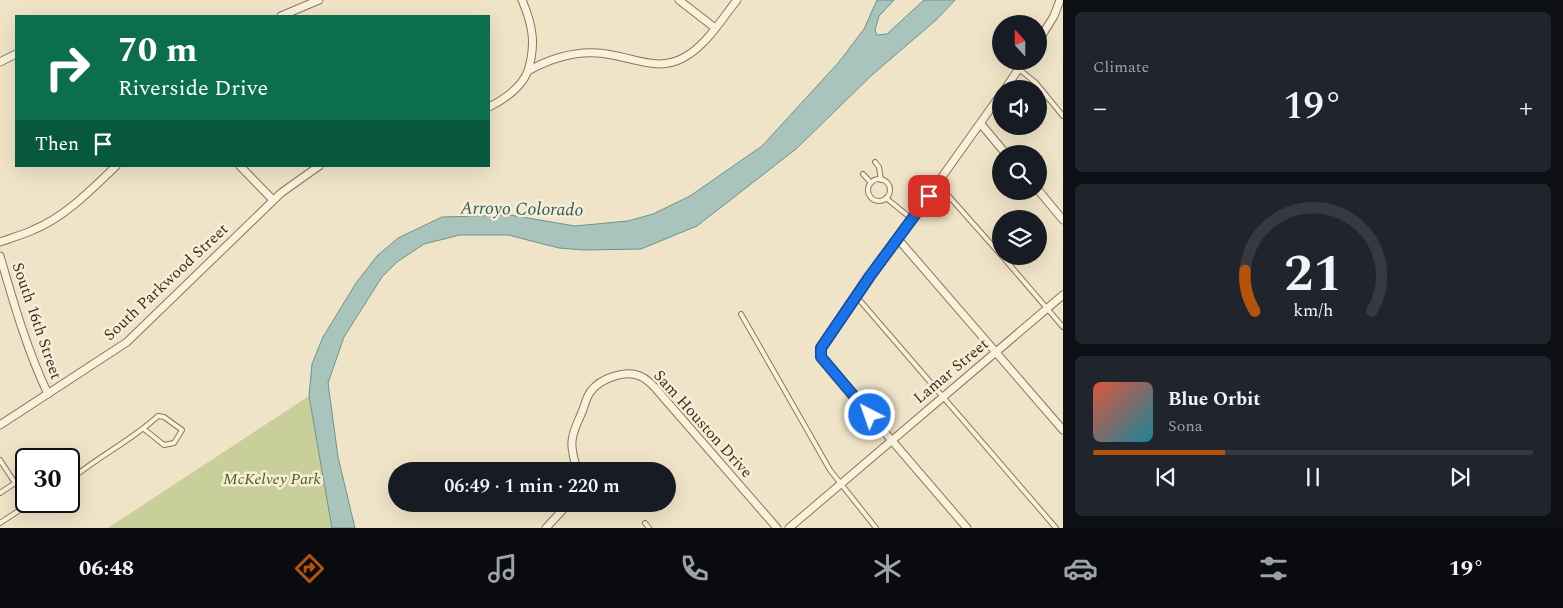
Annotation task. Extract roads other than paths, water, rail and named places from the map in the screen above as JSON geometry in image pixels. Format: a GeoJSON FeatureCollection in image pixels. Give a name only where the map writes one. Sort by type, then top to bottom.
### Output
{"type":"FeatureCollection","features":[{"type":"Feature","properties":{"kind":"street"},"geometry":{"type":"LineString","coordinates":[[284,15],[319,0]]}},
{"type":"Feature","properties":{"kind":"street"},"geometry":{"type":"LineString","coordinates":[[490,106],[510,94],[526,76],[528,71],[533,44],[530,20],[522,0]]}},
{"type":"Feature","properties":{"kind":"street"},"geometry":{"type":"LineString","coordinates":[[679,0],[715,28]]}},
{"type":"Feature","properties":{"kind":"street"},"geometry":{"type":"LineString","coordinates":[[528,71],[554,60],[585,53],[613,55],[655,64],[669,63],[694,51],[737,0]]}},
{"type":"Feature","properties":{"kind":"street"},"geometry":{"type":"LineString","coordinates":[[1048,27],[1060,7]]}},
{"type":"Feature","properties":{"kind":"street"},"geometry":{"type":"LineString","coordinates":[[0,62],[15,54]]}},
{"type":"Feature","properties":{"kind":"street"},"geometry":{"type":"LineString","coordinates":[[967,528],[821,357],[821,348],[856,296],[992,108]]}},
{"type":"Feature","properties":{"kind":"street"},"geometry":{"type":"LineString","coordinates":[[981,124],[998,145]]}},
{"type":"Feature","properties":{"kind":"street"},"geometry":{"type":"LineString","coordinates":[[0,242],[34,230],[62,214],[81,200],[115,167]]}},
{"type":"Feature","properties":{"kind":"street"},"geometry":{"type":"LineString","coordinates":[[241,167],[273,200]]}},
{"type":"Feature","properties":{"kind":"street","name":"South Parkwood Street"},"geometry":{"type":"LineString","coordinates":[[0,425],[127,342],[273,200],[318,167]]}},
{"type":"Feature","properties":{"kind":"street"},"geometry":{"type":"LineString","coordinates":[[1046,200],[1063,220]]}},
{"type":"Feature","properties":{"kind":"street"},"geometry":{"type":"LineString","coordinates":[[898,239],[1063,430]]}},
{"type":"Feature","properties":{"kind":"street","name":"South 16th Street"},"geometry":{"type":"LineString","coordinates":[[0,256],[32,360],[48,394]]}},
{"type":"Feature","properties":{"kind":"street","name":"Lamar Street"},"geometry":{"type":"LineString","coordinates":[[789,528],[1063,294]]}},
{"type":"Feature","properties":{"kind":"street","name":"Sam Houston Drive"},"geometry":{"type":"LineString","coordinates":[[575,462],[572,441],[577,421],[590,392],[596,385],[614,377],[632,375],[641,377],[650,383],[663,397],[777,528]]}},
{"type":"Feature","properties":{"kind":"street"},"geometry":{"type":"LineString","coordinates":[[546,528],[561,512]]}},
{"type":"Feature","properties":{"kind":"lane"},"geometry":{"type":"LineString","coordinates":[[1020,70],[1036,83],[1063,116]]}},
{"type":"Feature","properties":{"kind":"lane"},"geometry":{"type":"LineString","coordinates":[[875,162],[879,167],[880,180]]}},
{"type":"Feature","properties":{"kind":"lane"},"geometry":{"type":"LineString","coordinates":[[863,174],[871,183]]}},
{"type":"Feature","properties":{"kind":"lane"},"geometry":{"type":"LineString","coordinates":[[880,180],[887,182],[890,189],[886,198],[876,201],[870,197],[868,190],[871,183],[880,180]]}},
{"type":"Feature","properties":{"kind":"lane"},"geometry":{"type":"LineString","coordinates":[[938,184],[992,245]]}},
{"type":"Feature","properties":{"kind":"lane"},"geometry":{"type":"LineString","coordinates":[[886,198],[912,219]]}},
{"type":"Feature","properties":{"kind":"lane"},"geometry":{"type":"LineString","coordinates":[[1010,265],[1063,327]]}},
{"type":"Feature","properties":{"kind":"lane"},"geometry":{"type":"LineString","coordinates":[[856,296],[1056,528]]}},
{"type":"Feature","properties":{"kind":"lane"},"geometry":{"type":"LineString","coordinates":[[741,314],[830,470],[876,528]]}},
{"type":"Feature","properties":{"kind":"lane"},"geometry":{"type":"LineString","coordinates":[[80,472],[144,429],[158,416],[164,417],[182,430],[174,442],[164,445],[144,429]]}},
{"type":"Feature","properties":{"kind":"lane"},"geometry":{"type":"LineString","coordinates":[[0,460],[15,483],[0,493]]}},
{"type":"Feature","properties":{"kind":"lane"},"geometry":{"type":"LineString","coordinates":[[0,523],[15,513]]}},
{"type":"Feature","properties":{"kind":"lane"},"geometry":{"type":"LineString","coordinates":[[645,523],[649,528]]}},
{"type":"Feature","properties":{"kind":"water","name":"Arroyo Colorado"},"geometry":{"type":"Polygon","coordinates":[[[877,0],[894,0],[879,16],[875,30],[877,35],[887,34],[924,0],[955,0],[936,20],[872,75],[796,149],[697,226],[641,249],[584,250],[559,248],[508,235],[460,235],[424,244],[397,262],[382,277],[344,337],[328,383],[338,457],[355,528],[332,528],[309,396],[312,364],[323,337],[356,283],[377,256],[398,238],[442,217],[510,215],[575,226],[628,221],[653,214],[690,196],[762,146],[839,62],[864,29],[877,0]]]}},
{"type":"Feature","properties":{"kind":"park label","name":"McKelvey Park"},"geometry":{"type":"Point","coordinates":[272,479]}}]}
